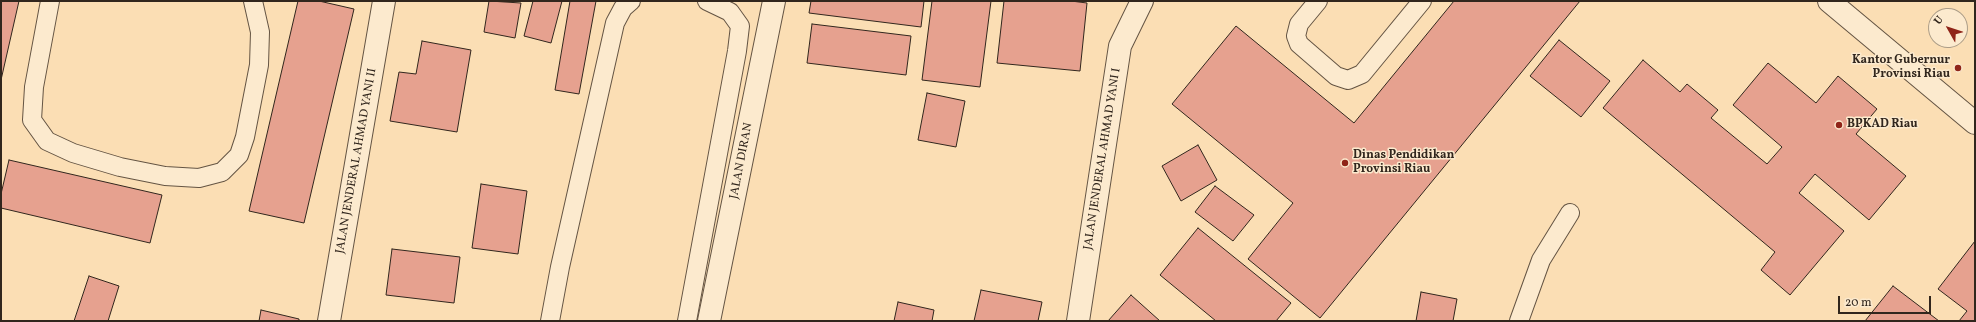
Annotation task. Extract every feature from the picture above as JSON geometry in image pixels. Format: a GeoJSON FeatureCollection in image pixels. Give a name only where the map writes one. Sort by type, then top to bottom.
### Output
{"type":"FeatureCollection","features":[{"type":"Feature","properties":{"kind":"street","name":"JALAN JENDERAL AHMAD YANI II"},"geometry":{"type":"LineString","coordinates":[[329,321],[384,1]]}},
{"type":"Feature","properties":{"kind":"street","name":"JALAN DIRAN"},"geometry":{"type":"LineString","coordinates":[[709,321],[774,1]]}},
{"type":"Feature","properties":{"kind":"street","name":"JALAN JENDERAL AHMAD YANI I"},"geometry":{"type":"LineString","coordinates":[[1078,321],[1120,46],[1142,1]]}},
{"type":"Feature","properties":{"kind":"street"},"geometry":{"type":"LineString","coordinates":[[1829,1],[1975,123]]}},
{"type":"Feature","properties":{"kind":"lane"},"geometry":{"type":"LineString","coordinates":[[50,1],[34,87],[32,120],[47,141],[73,153],[120,167],[165,176],[199,178],[222,172],[239,155],[245,137],[259,65],[260,32],[253,1]]}},
{"type":"Feature","properties":{"kind":"lane"},"geometry":{"type":"LineString","coordinates":[[550,321],[560,267],[615,23],[623,8],[631,1]]}},
{"type":"Feature","properties":{"kind":"lane"},"geometry":{"type":"LineString","coordinates":[[687,321],[737,51],[740,26],[730,12],[707,1]]}},
{"type":"Feature","properties":{"kind":"lane"},"geometry":{"type":"LineString","coordinates":[[1318,1],[1299,24],[1296,36],[1299,44],[1336,76],[1348,80],[1362,74],[1422,1]]}},
{"type":"Feature","properties":{"kind":"lane"},"geometry":{"type":"LineString","coordinates":[[1519,321],[1541,260],[1570,213]]}},
{"type":"Feature","properties":{"kind":"building"},"geometry":{"type":"Polygon","coordinates":[[[1,1],[19,1],[1,80],[1,1]]]}},
{"type":"Feature","properties":{"kind":"building"},"geometry":{"type":"Polygon","coordinates":[[[298,1],[319,1],[354,9],[304,223],[249,211],[298,1]]]}},
{"type":"Feature","properties":{"kind":"building"},"geometry":{"type":"Polygon","coordinates":[[[489,1],[521,3],[515,38],[484,32],[489,1]]]}},
{"type":"Feature","properties":{"kind":"building"},"geometry":{"type":"Polygon","coordinates":[[[533,1],[562,1],[551,43],[524,36],[533,1]]]}},
{"type":"Feature","properties":{"kind":"building"},"geometry":{"type":"Polygon","coordinates":[[[570,1],[596,1],[579,94],[555,90],[570,1]]]}},
{"type":"Feature","properties":{"kind":"building"},"geometry":{"type":"Polygon","coordinates":[[[811,1],[924,1],[921,27],[809,13],[811,1]]]}},
{"type":"Feature","properties":{"kind":"building"},"geometry":{"type":"Polygon","coordinates":[[[932,1],[991,1],[980,87],[922,80],[932,1]]]}},
{"type":"Feature","properties":{"kind":"building"},"geometry":{"type":"Polygon","coordinates":[[[1004,1],[1071,1],[1087,3],[1080,71],[997,63],[1004,1]]]}},
{"type":"Feature","properties":{"kind":"building","name":"Dinas Pendidikan Provinsi Riau"},"geometry":{"type":"Polygon","coordinates":[[[1454,1],[1580,1],[1320,318],[1248,259],[1293,203],[1172,104],[1236,26],[1354,123],[1454,1]]]}},
{"type":"Feature","properties":{"kind":"building"},"geometry":{"type":"Polygon","coordinates":[[[812,24],[911,36],[906,75],[807,63],[812,24]]]}},
{"type":"Feature","properties":{"kind":"building"},"geometry":{"type":"Polygon","coordinates":[[[1559,40],[1610,81],[1581,117],[1530,76],[1559,40]]]}},
{"type":"Feature","properties":{"kind":"building"},"geometry":{"type":"Polygon","coordinates":[[[422,41],[471,50],[457,132],[390,121],[399,72],[416,74],[422,41]]]}},
{"type":"Feature","properties":{"kind":"building"},"geometry":{"type":"Polygon","coordinates":[[[1643,60],[1680,92],[1687,84],[1718,110],[1711,118],[1767,164],[1782,147],[1733,105],[1768,63],[1816,103],[1838,76],[1877,109],[1856,134],[1906,176],[1869,220],[1815,174],[1799,193],[1844,231],[1790,295],[1761,270],[1775,252],[1603,108],[1643,60]]]}},
{"type":"Feature","properties":{"kind":"building"},"geometry":{"type":"Polygon","coordinates":[[[927,93],[965,101],[956,147],[918,140],[927,93]]]}},
{"type":"Feature","properties":{"kind":"building"},"geometry":{"type":"Polygon","coordinates":[[[1198,145],[1217,180],[1181,201],[1162,166],[1198,145]]]}},
{"type":"Feature","properties":{"kind":"building"},"geometry":{"type":"Polygon","coordinates":[[[9,160],[162,195],[150,243],[1,208],[1,194],[9,160]]]}},
{"type":"Feature","properties":{"kind":"building"},"geometry":{"type":"Polygon","coordinates":[[[481,184],[527,191],[518,254],[472,248],[481,184]]]}},
{"type":"Feature","properties":{"kind":"building"},"geometry":{"type":"Polygon","coordinates":[[[1215,186],[1254,215],[1233,241],[1195,212],[1215,186]]]}},
{"type":"Feature","properties":{"kind":"building"},"geometry":{"type":"Polygon","coordinates":[[[1198,228],[1291,303],[1276,321],[1216,321],[1160,275],[1198,228]]]}},
{"type":"Feature","properties":{"kind":"building"},"geometry":{"type":"Polygon","coordinates":[[[1975,241],[1975,321],[1959,321],[1967,311],[1938,289],[1975,241]]]}},
{"type":"Feature","properties":{"kind":"building"},"geometry":{"type":"Polygon","coordinates":[[[392,249],[460,257],[454,303],[386,295],[392,249]]]}},
{"type":"Feature","properties":{"kind":"building"},"geometry":{"type":"Polygon","coordinates":[[[89,276],[119,286],[108,321],[74,321],[89,276]]]}},
{"type":"Feature","properties":{"kind":"building"},"geometry":{"type":"Polygon","coordinates":[[[1893,286],[1939,321],[1865,321],[1893,286]]]}},
{"type":"Feature","properties":{"kind":"building"},"geometry":{"type":"Polygon","coordinates":[[[981,290],[1042,302],[1038,321],[974,321],[981,290]]]}},
{"type":"Feature","properties":{"kind":"building"},"geometry":{"type":"Polygon","coordinates":[[[1421,292],[1457,299],[1453,321],[1416,321],[1421,292]]]}},
{"type":"Feature","properties":{"kind":"building"},"geometry":{"type":"Polygon","coordinates":[[[1131,295],[1160,321],[1108,321],[1131,295]]]}},
{"type":"Feature","properties":{"kind":"building"},"geometry":{"type":"Polygon","coordinates":[[[898,302],[934,310],[932,321],[894,321],[898,302]]]}},
{"type":"Feature","properties":{"kind":"building"},"geometry":{"type":"Polygon","coordinates":[[[261,310],[299,319],[299,321],[259,321],[261,310]]]}},
{"type":"Feature","properties":{"kind":"place","name":"Kantor Gubernur Provinsi Riau"},"geometry":{"type":"Point","coordinates":[1958,68]}},
{"type":"Feature","properties":{"kind":"place","name":"BPKAD Riau"},"geometry":{"type":"Point","coordinates":[1839,125]}},
{"type":"Feature","properties":{"kind":"place","name":"Dinas Pendidikan Provinsi Riau"},"geometry":{"type":"Point","coordinates":[1345,163]}}]}
